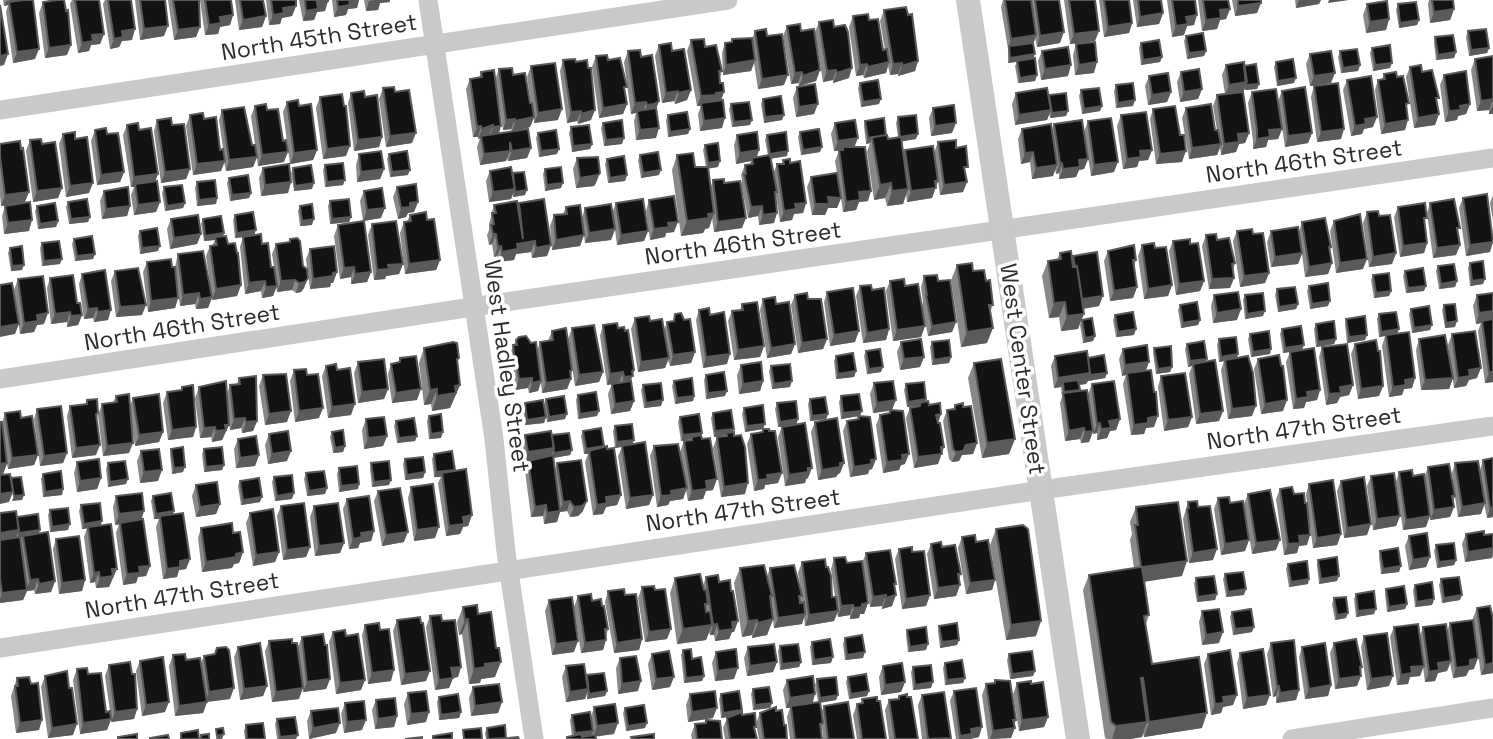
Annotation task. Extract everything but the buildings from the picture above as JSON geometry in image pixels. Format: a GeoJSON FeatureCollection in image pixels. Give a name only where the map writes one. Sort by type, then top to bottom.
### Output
{"type":"FeatureCollection","features":[{"type":"Feature","properties":{"kind":"street","name":"West Hadley Street"},"geometry":{"type":"LineString","coordinates":[[428,0],[494,439],[509,569],[534,739]]}},
{"type":"Feature","properties":{"kind":"street","name":"North 45th Street"},"geometry":{"type":"LineString","coordinates":[[0,110],[728,0]]}},
{"type":"Feature","properties":{"kind":"street","name":"West Center Street"},"geometry":{"type":"LineString","coordinates":[[968,0],[1078,739]]}},
{"type":"Feature","properties":{"kind":"street","name":"North 46th Street"},"geometry":{"type":"LineString","coordinates":[[0,379],[1493,158]]}},
{"type":"Feature","properties":{"kind":"street","name":"North 47th Street"},"geometry":{"type":"LineString","coordinates":[[0,648],[509,569],[1493,426]]}},
{"type":"Feature","properties":{"kind":"street"},"geometry":{"type":"LineString","coordinates":[[1292,739],[1493,708]]}}]}
